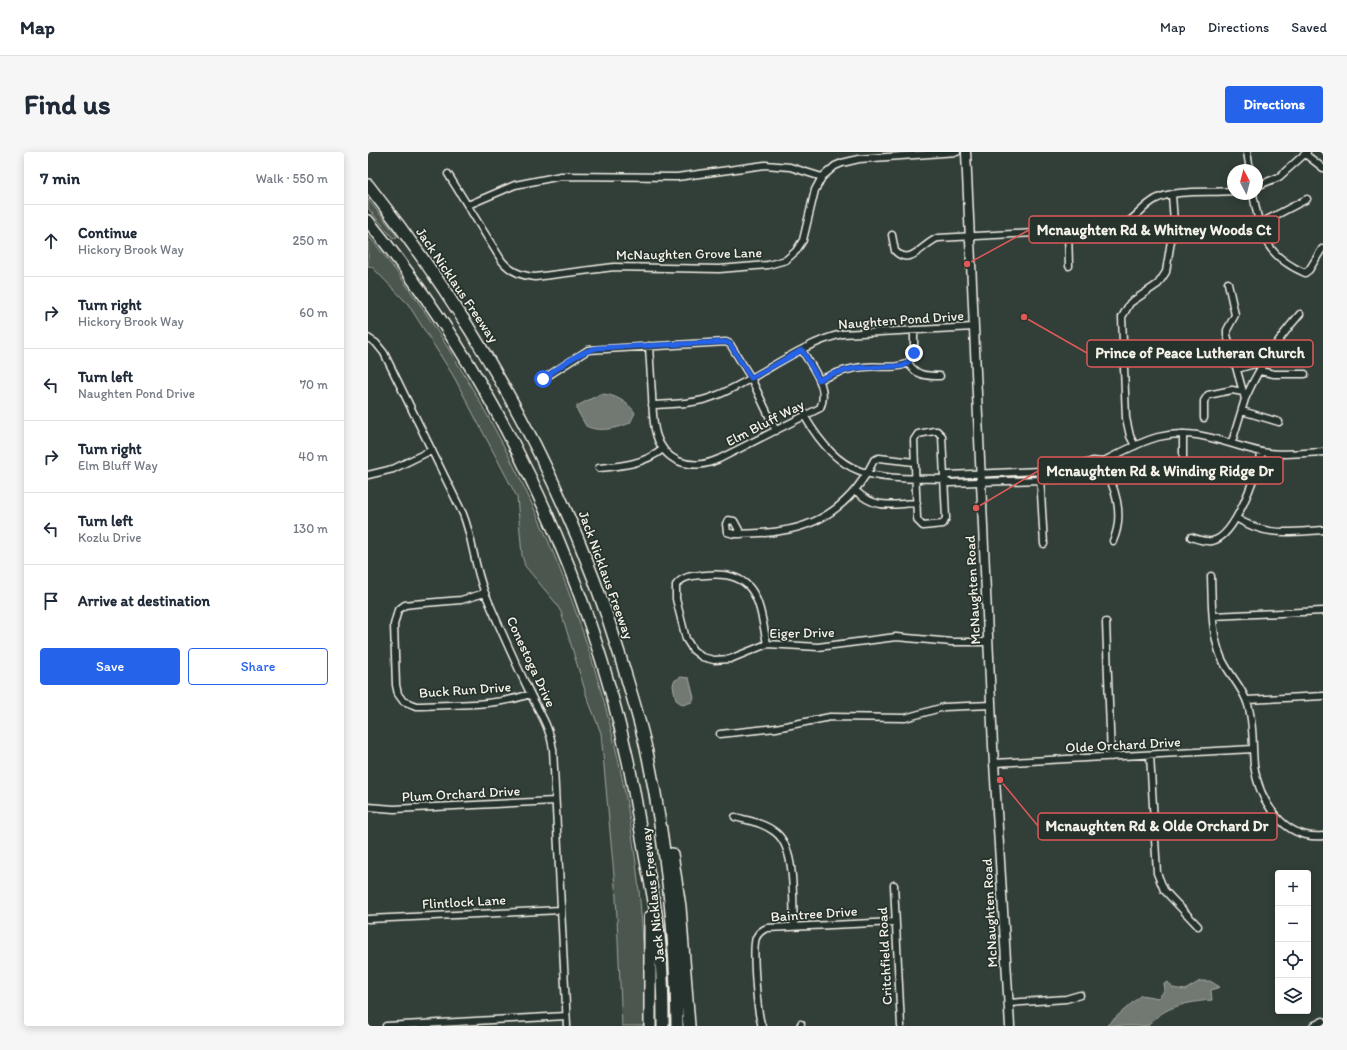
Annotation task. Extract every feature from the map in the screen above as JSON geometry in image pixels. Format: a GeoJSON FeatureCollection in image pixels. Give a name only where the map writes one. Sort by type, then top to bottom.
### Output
{"type":"FeatureCollection","features":[{"type":"Feature","properties":{"kind":"highway","name":"Jack Nicklaus Freeway"},"geometry":{"type":"LineString","coordinates":[[368,185],[435,274],[476,337],[518,411],[556,486],[592,573],[612,631],[641,728],[659,816],[664,844],[675,963],[677,1026]]}},
{"type":"Feature","properties":{"kind":"highway","name":"Jack Nicklaus Freeway"},"geometry":{"type":"LineString","coordinates":[[368,221],[422,291],[468,362],[517,451],[551,525],[577,588],[606,676],[628,761],[656,910],[661,966],[663,1026]]}},
{"type":"Feature","properties":{"kind":"highway"},"geometry":{"type":"LineString","coordinates":[[659,816],[670,842],[680,906],[690,1026]]}},
{"type":"Feature","properties":{"kind":"highway"},"geometry":{"type":"LineString","coordinates":[[643,844],[650,908],[650,1026]]}},
{"type":"Feature","properties":{"kind":"street","name":"McNaughten Grove Lane"},"geometry":{"type":"LineString","coordinates":[[448,174],[502,261],[514,271],[528,276],[614,267],[719,268],[768,265],[786,260],[800,246],[804,237],[815,190],[822,177],[835,166],[850,160],[957,152]]}},
{"type":"Feature","properties":{"kind":"street","name":"McNaughten Road"},"geometry":{"type":"LineString","coordinates":[[966,152],[991,705],[1010,1026]]}},
{"type":"Feature","properties":{"kind":"street"},"geometry":{"type":"LineString","coordinates":[[1246,152],[1249,164]]}},
{"type":"Feature","properties":{"kind":"street"},"geometry":{"type":"LineString","coordinates":[[1263,184],[1279,177],[1306,153],[1323,168]]}},
{"type":"Feature","properties":{"kind":"street"},"geometry":{"type":"LineString","coordinates":[[468,205],[515,185],[561,176],[677,177],[766,165],[790,167],[822,177]]}},
{"type":"Feature","properties":{"kind":"street"},"geometry":{"type":"LineString","coordinates":[[892,236],[895,251],[899,255],[908,257],[915,255],[928,242],[938,238],[1118,227],[1131,221],[1155,200],[1172,195],[1227,191]]}},
{"type":"Feature","properties":{"kind":"street"},"geometry":{"type":"LineString","coordinates":[[1135,446],[1130,436],[1126,418],[1121,325],[1125,309],[1136,298],[1158,284],[1166,272],[1174,222],[1172,195]]}},
{"type":"Feature","properties":{"kind":"street"},"geometry":{"type":"LineString","coordinates":[[1259,224],[1307,199]]}},
{"type":"Feature","properties":{"kind":"street"},"geometry":{"type":"LineString","coordinates":[[1253,200],[1263,238],[1275,255],[1305,273],[1309,270],[1322,249]]}},
{"type":"Feature","properties":{"kind":"street"},"geometry":{"type":"LineString","coordinates":[[1068,231],[1069,266]]}},
{"type":"Feature","properties":{"kind":"street"},"geometry":{"type":"LineString","coordinates":[[1228,283],[1235,315],[1227,330],[1227,335],[1245,399]]}},
{"type":"Feature","properties":{"kind":"street"},"geometry":{"type":"LineString","coordinates":[[1232,442],[1245,399],[1265,361],[1282,334],[1300,314]]}},
{"type":"Feature","properties":{"kind":"street","name":"Naughten Pond Drive"},"geometry":{"type":"LineString","coordinates":[[652,405],[695,402],[714,396],[751,378],[821,340],[842,334],[974,328]]}},
{"type":"Feature","properties":{"kind":"street"},"geometry":{"type":"LineString","coordinates":[[819,380],[832,374],[855,368],[876,366],[897,368],[908,364],[914,353],[914,330]]}},
{"type":"Feature","properties":{"kind":"street","name":"Conestoga Drive"},"geometry":{"type":"LineString","coordinates":[[368,338],[376,343],[384,353],[432,450],[468,528],[485,593],[530,694],[546,723],[552,741],[567,1026]]}},
{"type":"Feature","properties":{"kind":"street"},"geometry":{"type":"LineString","coordinates":[[543,379],[588,350],[726,342],[730,344],[751,378],[776,431]]}},
{"type":"Feature","properties":{"kind":"street"},"geometry":{"type":"LineString","coordinates":[[599,468],[637,463],[656,455],[663,449],[654,430],[649,346]]}},
{"type":"Feature","properties":{"kind":"street"},"geometry":{"type":"LineString","coordinates":[[1123,349],[1166,347]]}},
{"type":"Feature","properties":{"kind":"street","name":"Elm Bluff Way"},"geometry":{"type":"LineString","coordinates":[[663,449],[671,457],[684,463],[701,465],[719,459],[805,417],[820,408],[824,400],[824,392],[802,350]]}},
{"type":"Feature","properties":{"kind":"street"},"geometry":{"type":"LineString","coordinates":[[1237,369],[1265,361]]}},
{"type":"Feature","properties":{"kind":"street"},"geometry":{"type":"LineString","coordinates":[[908,364],[920,375],[940,376]]}},
{"type":"Feature","properties":{"kind":"street"},"geometry":{"type":"LineString","coordinates":[[1260,371],[1274,374],[1305,374]]}},
{"type":"Feature","properties":{"kind":"street"},"geometry":{"type":"LineString","coordinates":[[1204,418],[1204,401],[1208,395],[1232,390],[1243,392]]}},
{"type":"Feature","properties":{"kind":"street"},"geometry":{"type":"LineString","coordinates":[[1242,411],[1279,422]]}},
{"type":"Feature","properties":{"kind":"street"},"geometry":{"type":"LineString","coordinates":[[805,417],[826,449],[842,461],[867,474],[886,478],[944,478],[948,475],[980,479],[1040,480],[1069,478],[1100,468],[1102,462]]}},
{"type":"Feature","properties":{"kind":"street"},"geometry":{"type":"LineString","coordinates":[[937,431],[942,436],[945,522],[939,525],[922,526],[918,521],[916,478],[914,462],[915,436],[922,433],[937,431]]}},
{"type":"Feature","properties":{"kind":"street"},"geometry":{"type":"LineString","coordinates":[[980,479],[1040,471],[1065,470],[1093,461],[1102,462],[1158,437],[1183,434],[1200,435],[1232,442],[1262,452],[1286,454],[1323,452]]}},
{"type":"Feature","properties":{"kind":"street"},"geometry":{"type":"LineString","coordinates":[[1183,434],[1183,463]]}},
{"type":"Feature","properties":{"kind":"street"},"geometry":{"type":"LineString","coordinates":[[368,475],[393,469],[432,450]]}},
{"type":"Feature","properties":{"kind":"street"},"geometry":{"type":"LineString","coordinates":[[1191,537],[1201,541],[1219,539],[1236,518],[1250,489],[1262,452]]}},
{"type":"Feature","properties":{"kind":"street"},"geometry":{"type":"LineString","coordinates":[[741,534],[781,531],[810,523],[833,511],[856,491],[874,460],[879,458],[914,462]]}},
{"type":"Feature","properties":{"kind":"street"},"geometry":{"type":"LineString","coordinates":[[1102,462],[1113,483],[1117,500],[1117,532],[1113,541]]}},
{"type":"Feature","properties":{"kind":"street"},"geometry":{"type":"LineString","coordinates":[[1040,471],[1044,544]]}},
{"type":"Feature","properties":{"kind":"street"},"geometry":{"type":"LineString","coordinates":[[856,491],[865,500],[878,505],[917,504]]}},
{"type":"Feature","properties":{"kind":"street"},"geometry":{"type":"LineString","coordinates":[[1236,518],[1251,527],[1270,532],[1323,530]]}},
{"type":"Feature","properties":{"kind":"street","name":"Eiger Drive"},"geometry":{"type":"LineString","coordinates":[[767,644],[759,603],[754,593],[739,578],[729,574],[716,574],[684,577],[678,582],[676,585],[676,599],[685,636],[696,652],[702,657],[714,660],[724,660],[767,644],[818,647],[896,637],[952,642],[988,642]]}},
{"type":"Feature","properties":{"kind":"street"},"geometry":{"type":"LineString","coordinates":[[1211,576],[1216,639],[1222,658],[1247,700],[1252,728],[1253,749],[1260,787],[1268,806],[1286,826],[1298,832],[1312,836],[1323,836]]}},
{"type":"Feature","properties":{"kind":"street","name":"Buck Run Drive"},"geometry":{"type":"LineString","coordinates":[[485,593],[461,600],[413,604],[398,610],[394,626],[396,685],[398,694],[403,701],[416,706],[496,702],[516,699],[530,694]]}},
{"type":"Feature","properties":{"kind":"street"},"geometry":{"type":"LineString","coordinates":[[1213,616],[1323,611]]}},
{"type":"Feature","properties":{"kind":"street"},"geometry":{"type":"LineString","coordinates":[[1106,622],[1111,757]]}},
{"type":"Feature","properties":{"kind":"street"},"geometry":{"type":"LineString","coordinates":[[1247,700],[1323,696]]}},
{"type":"Feature","properties":{"kind":"street"},"geometry":{"type":"LineString","coordinates":[[720,734],[776,728],[830,717],[905,718],[944,708],[991,705]]}},
{"type":"Feature","properties":{"kind":"street","name":"Olde Orchard Drive"},"geometry":{"type":"LineString","coordinates":[[994,762],[1253,749]]}},
{"type":"Feature","properties":{"kind":"street"},"geometry":{"type":"LineString","coordinates":[[1150,755],[1155,864],[1158,878],[1164,890],[1198,926]]}},
{"type":"Feature","properties":{"kind":"street","name":"Plum Orchard Drive"},"geometry":{"type":"LineString","coordinates":[[368,807],[394,809],[555,801]]}},
{"type":"Feature","properties":{"kind":"street"},"geometry":{"type":"LineString","coordinates":[[735,818],[765,826],[781,837],[786,845],[790,862],[794,926]]}},
{"type":"Feature","properties":{"kind":"street","name":"Critchfield Road"},"geometry":{"type":"LineString","coordinates":[[894,885],[901,1026]]}},
{"type":"Feature","properties":{"kind":"street","name":"Flintlock Lane"},"geometry":{"type":"LineString","coordinates":[[368,920],[560,910]]}},
{"type":"Feature","properties":{"kind":"street","name":"Baintree Drive"},"geometry":{"type":"LineString","coordinates":[[762,1026],[758,1008],[754,945],[759,933],[768,928],[895,922]]}},
{"type":"Feature","properties":{"kind":"street"},"geometry":{"type":"LineString","coordinates":[[1008,1003],[1066,1000],[1080,995]]}},
{"type":"Feature","properties":{"kind":"street"},"geometry":{"type":"LineString","coordinates":[[386,1026],[566,1016]]}},
{"type":"Feature","properties":{"kind":"street"},"geometry":{"type":"LineString","coordinates":[[1313,1026],[1323,1021]]}},
{"type":"Feature","properties":{"kind":"shaded area"},"geometry":{"type":"Polygon","coordinates":[[[368,199],[397,237],[392,237],[368,208],[368,199]]]}},
{"type":"Feature","properties":{"kind":"shaded area"},"geometry":{"type":"Polygon","coordinates":[[[368,235],[414,295],[455,359],[480,402],[518,474],[552,549],[580,625],[604,703],[623,782],[636,863],[643,944],[644,1026],[622,1026],[616,897],[601,733],[587,697],[561,612],[555,602],[525,566],[522,555],[517,497],[454,377],[408,304],[372,267],[368,266],[368,235]]]}},
{"type":"Feature","properties":{"kind":"shaded area"},"geometry":{"type":"Polygon","coordinates":[[[600,394],[610,395],[620,399],[633,409],[635,413],[630,423],[620,427],[602,429],[586,426],[577,410],[577,406],[600,394]]]}},
{"type":"Feature","properties":{"kind":"shaded area"},"geometry":{"type":"Polygon","coordinates":[[[681,677],[689,678],[694,698],[692,702],[683,705],[676,700],[673,686],[674,681],[681,677]]]}},
{"type":"Feature","properties":{"kind":"shaded area"},"geometry":{"type":"Polygon","coordinates":[[[1200,981],[1210,981],[1220,987],[1211,990],[1212,1000],[1177,1006],[1161,1014],[1148,1026],[1106,1026],[1141,995],[1159,998],[1165,989],[1164,984],[1168,982],[1173,988],[1185,990],[1200,981]]]}},
{"type":"Feature","properties":{"kind":"place","name":"Mcnaughten Rd & Whitney Woods Ct"},"geometry":{"type":"Point","coordinates":[967,264]}},
{"type":"Feature","properties":{"kind":"place","name":"Prince of Peace Lutheran Church"},"geometry":{"type":"Point","coordinates":[1024,317]}},
{"type":"Feature","properties":{"kind":"place","name":"Mcnaughten Rd & Winding Ridge Dr"},"geometry":{"type":"Point","coordinates":[976,508]}},
{"type":"Feature","properties":{"kind":"place","name":"Mcnaughten Rd & Olde Orchard Dr"},"geometry":{"type":"Point","coordinates":[1000,780]}},
{"type":"Feature","properties":{"kind":"route"},"geometry":{"type":"LineString","coordinates":[[543,379],[577,356],[588,350],[598,348],[678,345],[722,341],[730,344],[751,378],[802,350],[819,380],[843,370],[865,366],[897,368],[908,364],[914,353]]}}]}
